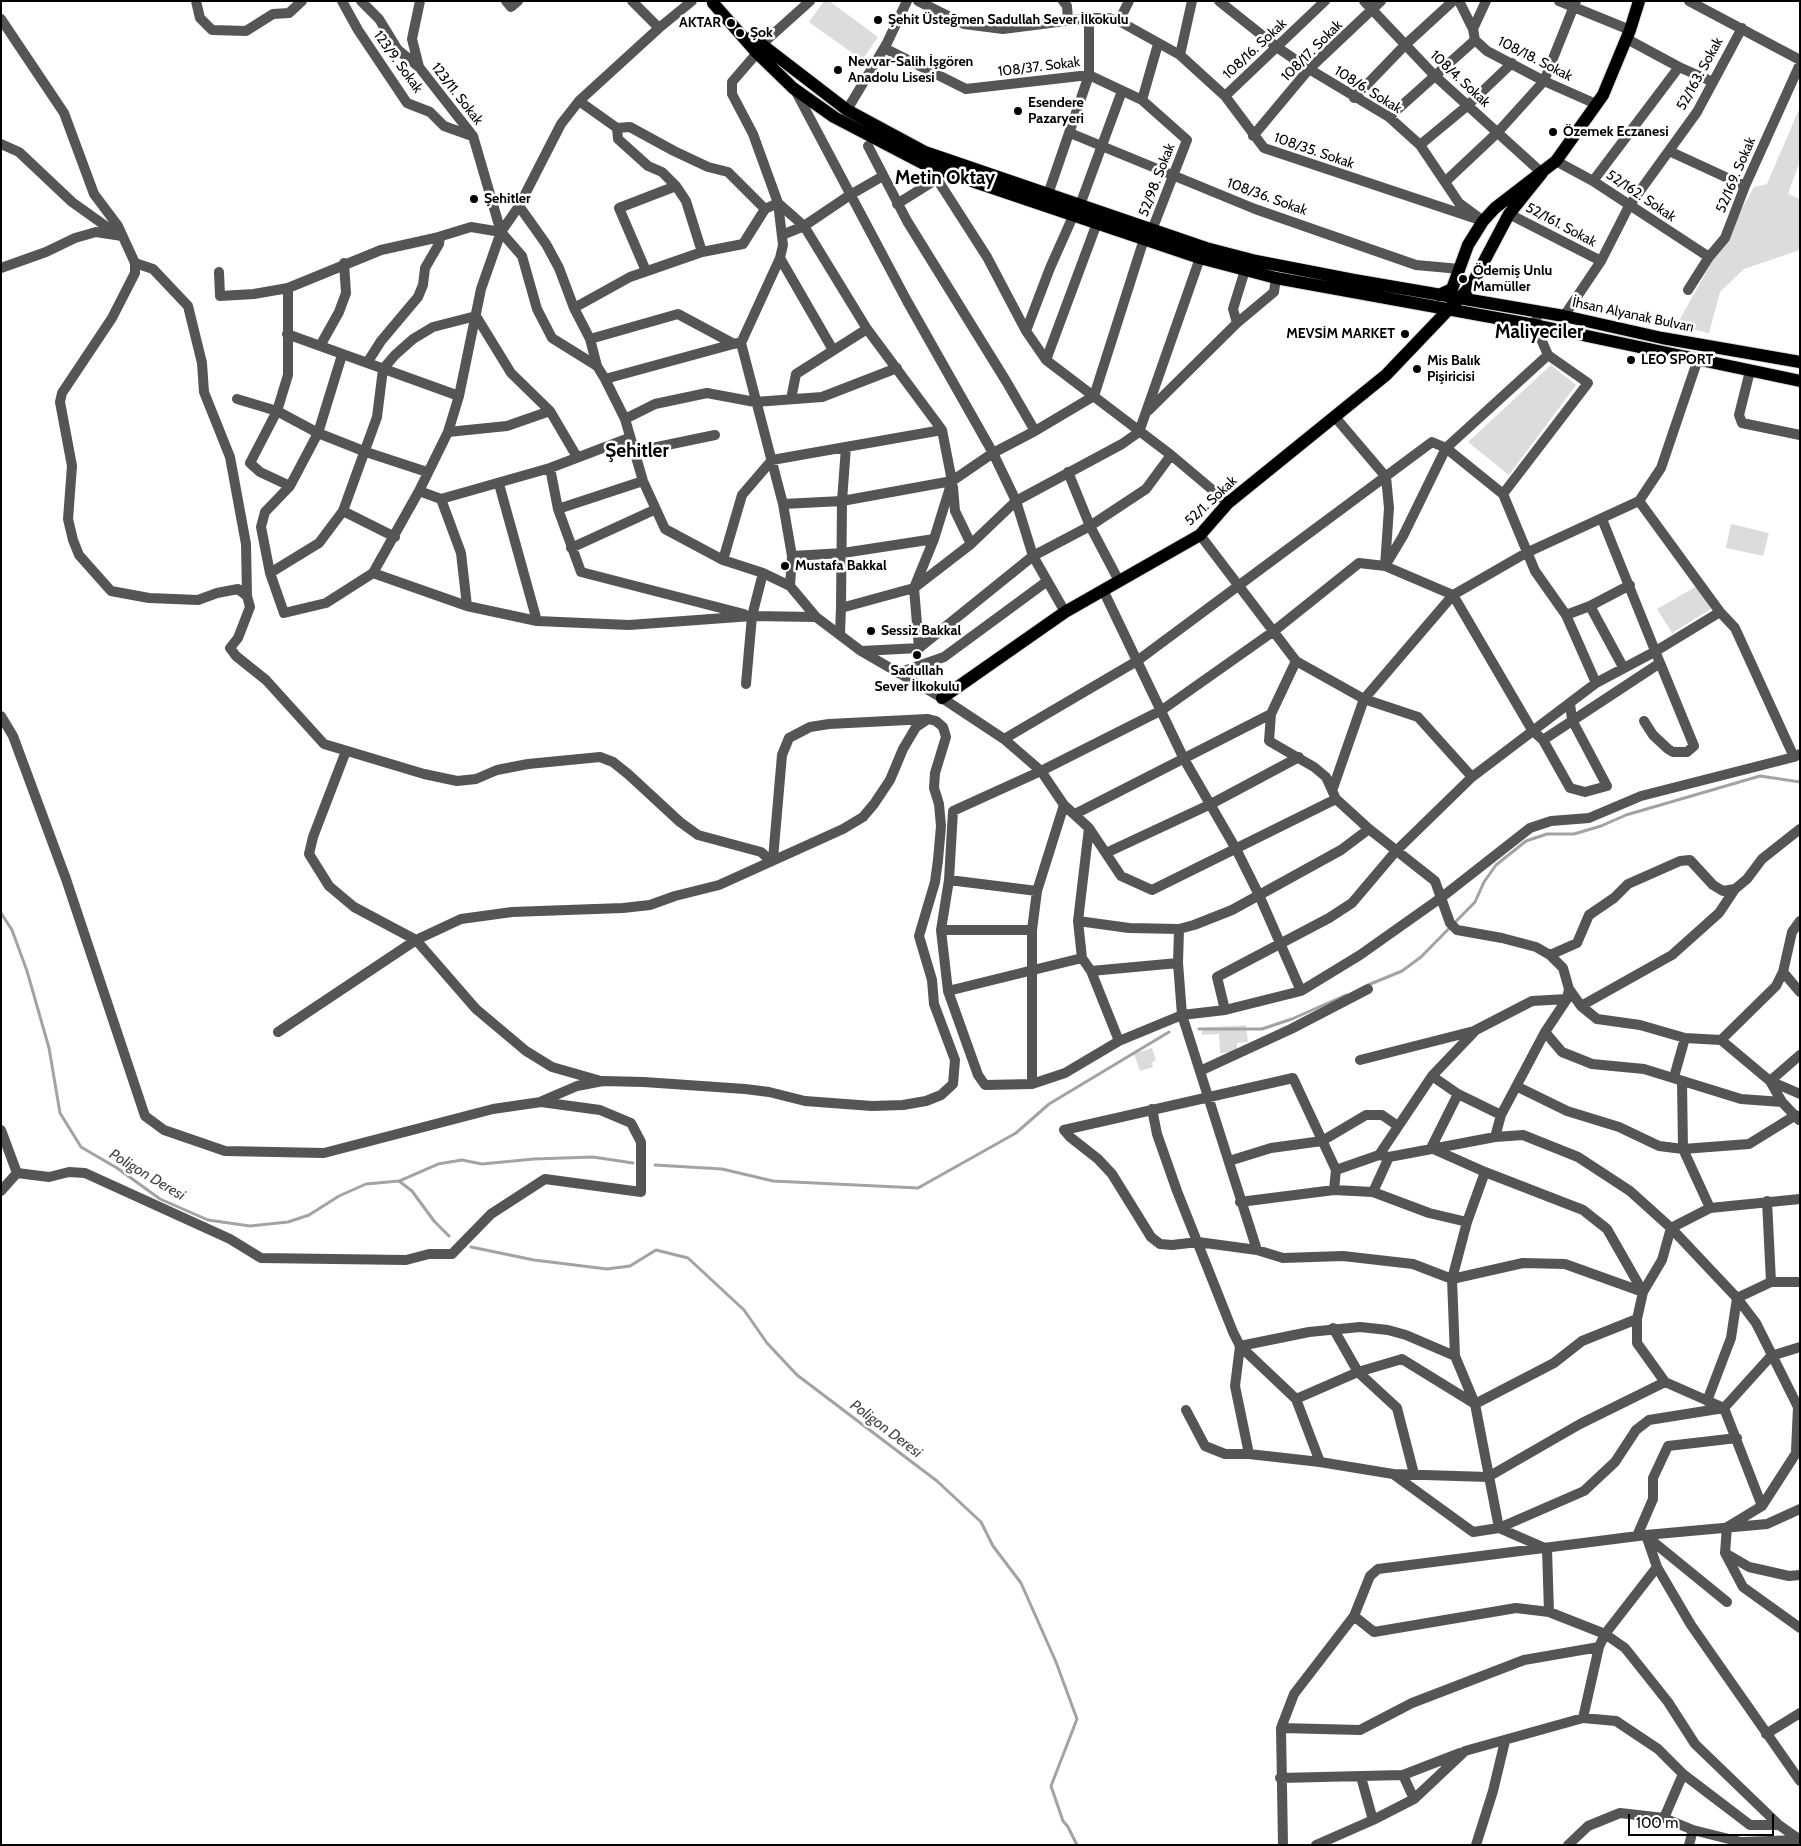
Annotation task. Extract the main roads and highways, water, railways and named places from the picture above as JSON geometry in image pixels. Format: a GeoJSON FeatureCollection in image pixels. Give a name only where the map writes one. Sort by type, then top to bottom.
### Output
{"type":"FeatureCollection","features":[{"type":"Feature","properties":{"kind":"main road"},"geometry":{"type":"LineString","coordinates":[[1454,299],[1460,269],[1468,245],[1483,221],[1495,208],[1556,161],[1603,95],[1629,35],[1639,1]]}},
{"type":"Feature","properties":{"kind":"main road"},"geometry":{"type":"LineString","coordinates":[[712,2],[759,49],[793,88],[834,117],[924,164],[1046,198]]}},
{"type":"Feature","properties":{"kind":"main road"},"geometry":{"type":"LineString","coordinates":[[759,49],[847,110],[925,152],[1148,235]]}},
{"type":"Feature","properties":{"kind":"main road","name":"52/1. Sokak"},"geometry":{"type":"LineString","coordinates":[[942,698],[1065,612],[1104,592],[1119,581],[1200,535],[1228,503],[1386,375],[1428,332],[1454,299],[1471,286],[1509,214],[1542,173]]}},
{"type":"Feature","properties":{"kind":"main road"},"geometry":{"type":"LineString","coordinates":[[1077,210],[1097,223],[1256,261],[1439,295],[1454,299],[1466,312],[1800,381]]}},
{"type":"Feature","properties":{"kind":"main road","name":"İhsan Alyanak Bulvarı"},"geometry":{"type":"LineString","coordinates":[[1148,235],[1200,258],[1276,278],[1421,305],[1454,299],[1477,301],[1564,316],[1662,338],[1800,362]]}},
{"type":"Feature","properties":{"kind":"main road"},"geometry":{"type":"LineString","coordinates":[[1471,286],[1477,301]]}},
{"type":"Feature","properties":{"kind":"main road"},"geometry":{"type":"LineString","coordinates":[[1421,305],[1430,316],[1428,332]]}},
{"type":"Feature","properties":{"kind":"waterway"},"geometry":{"type":"LineString","coordinates":[[1368,985],[1402,971],[1421,957],[1475,902],[1484,882],[1496,865],[1526,841],[1547,834],[1574,834],[1601,826],[1626,815],[1760,776],[1800,782]]}},
{"type":"Feature","properties":{"kind":"waterway","name":"Poligon Deresi"},"geometry":{"type":"LineString","coordinates":[[1,913],[12,930],[27,971],[49,1048],[60,1113],[81,1147],[117,1168],[160,1199],[208,1220],[250,1226],[288,1222],[309,1215],[339,1196],[366,1184],[399,1181],[412,1191],[434,1221],[449,1236]]}},
{"type":"Feature","properties":{"kind":"waterway"},"geometry":{"type":"LineString","coordinates":[[1199,1029],[1262,1029],[1292,1019],[1346,995]]}},
{"type":"Feature","properties":{"kind":"waterway"},"geometry":{"type":"LineString","coordinates":[[655,1165],[722,1169],[773,1181],[918,1188],[1016,1133],[1049,1104],[1169,1032]]}},
{"type":"Feature","properties":{"kind":"waterway"},"geometry":{"type":"LineString","coordinates":[[399,1181],[438,1164],[462,1160],[482,1164],[534,1159],[593,1157],[633,1163]]}},
{"type":"Feature","properties":{"kind":"waterway","name":"Poligon Deresi"},"geometry":{"type":"LineString","coordinates":[[471,1247],[534,1260],[607,1269],[630,1266],[656,1250],[688,1258],[744,1310],[767,1343],[797,1375],[937,1481],[981,1522],[993,1546],[1021,1583],[1056,1662],[1077,1719],[1051,1786],[1063,1821],[1077,1845]]}},
{"type":"Feature","properties":{"kind":"place","name":"Şehit Üsteğmen Sadullah Sever İlkokulu"},"geometry":{"type":"Point","coordinates":[878,20]}},
{"type":"Feature","properties":{"kind":"place","name":"AKTAR"},"geometry":{"type":"Point","coordinates":[731,23]}},
{"type":"Feature","properties":{"kind":"place","name":"Şok"},"geometry":{"type":"Point","coordinates":[740,33]}},
{"type":"Feature","properties":{"kind":"place","name":"Nevvar-Salih İşgören Anadolu Lisesi"},"geometry":{"type":"Point","coordinates":[838,70]}},
{"type":"Feature","properties":{"kind":"place","name":"Esendere Pazaryeri"},"geometry":{"type":"Point","coordinates":[1018,111]}},
{"type":"Feature","properties":{"kind":"place","name":"Özemek Eczanesi"},"geometry":{"type":"Point","coordinates":[1553,132]}},
{"type":"Feature","properties":{"kind":"place","name":"Şehitler"},"geometry":{"type":"Point","coordinates":[474,199]}},
{"type":"Feature","properties":{"kind":"place","name":"Ödemiş Unlu Mamüller"},"geometry":{"type":"Point","coordinates":[1463,279]}},
{"type":"Feature","properties":{"kind":"place","name":"MEVSİM MARKET"},"geometry":{"type":"Point","coordinates":[1405,334]}},
{"type":"Feature","properties":{"kind":"place","name":"LEO SPORT"},"geometry":{"type":"Point","coordinates":[1631,360]}},
{"type":"Feature","properties":{"kind":"place","name":"Mis Balık Pişiricisi"},"geometry":{"type":"Point","coordinates":[1417,369]}},
{"type":"Feature","properties":{"kind":"place","name":"Mustafa Bakkal"},"geometry":{"type":"Point","coordinates":[785,566]}},
{"type":"Feature","properties":{"kind":"place","name":"Sessiz Bakkal"},"geometry":{"type":"Point","coordinates":[871,631]}},
{"type":"Feature","properties":{"kind":"place","name":"Sadullah Sever İlkokulu"},"geometry":{"type":"Point","coordinates":[917,655]}},
{"type":"Feature","properties":{"kind":"district","name":"Metin Oktay"},"geometry":{"type":"Point","coordinates":[945,178]}},
{"type":"Feature","properties":{"kind":"district","name":"Maliyeciler"},"geometry":{"type":"Point","coordinates":[1539,332]}},
{"type":"Feature","properties":{"kind":"district","name":"Şehitler"},"geometry":{"type":"Point","coordinates":[637,451]}}]}
